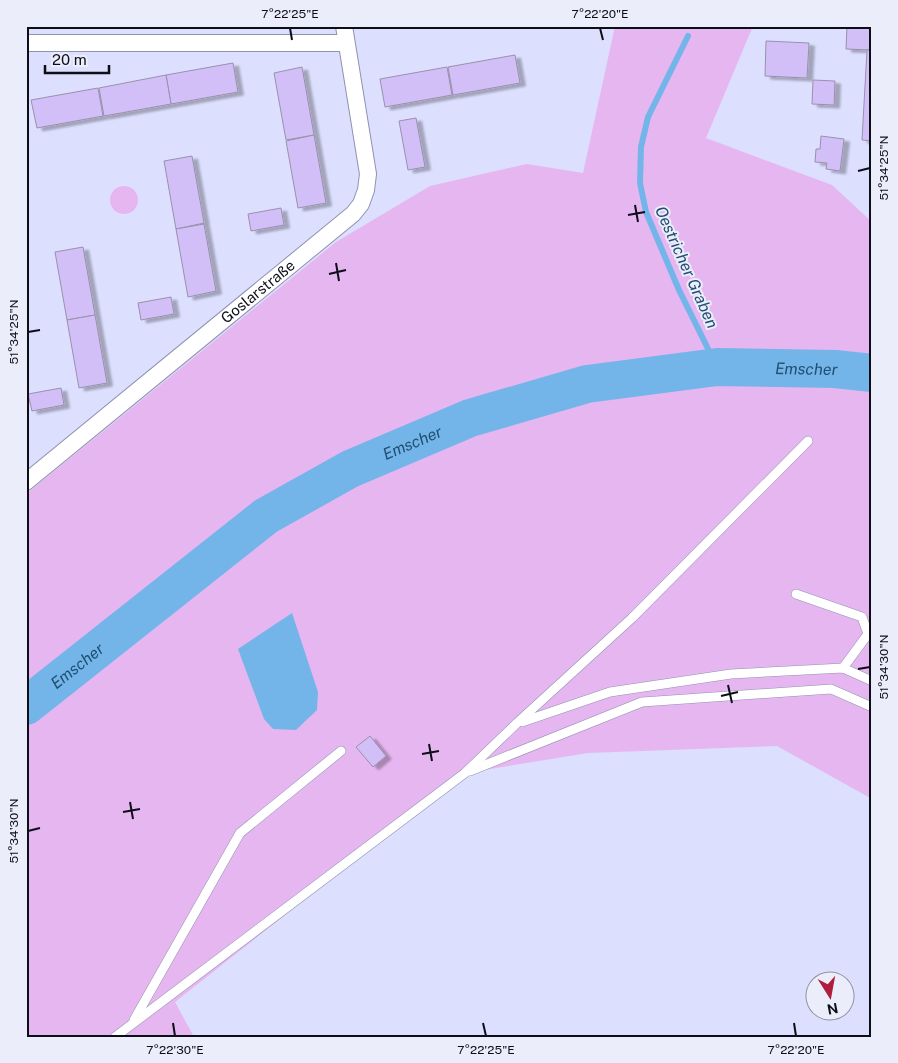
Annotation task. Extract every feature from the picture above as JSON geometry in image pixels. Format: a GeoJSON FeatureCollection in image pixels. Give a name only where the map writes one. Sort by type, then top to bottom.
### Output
{"type":"FeatureCollection","features":[{"type":"Feature","properties":{"kind":"street","name":"Goslarstraße"},"geometry":{"type":"LineString","coordinates":[[26,43],[345,34],[368,174],[366,190],[361,204],[353,214],[26,482]]}},
{"type":"Feature","properties":{"kind":"lane"},"geometry":{"type":"LineString","coordinates":[[115,1037],[465,773],[632,618],[808,441]]}},
{"type":"Feature","properties":{"kind":"lane"},"geometry":{"type":"LineString","coordinates":[[796,594],[862,617],[868,634],[842,668]]}},
{"type":"Feature","properties":{"kind":"lane"},"geometry":{"type":"LineString","coordinates":[[517,723],[610,692],[731,674],[842,668],[872,681]]}},
{"type":"Feature","properties":{"kind":"lane"},"geometry":{"type":"LineString","coordinates":[[465,773],[642,702],[831,690],[872,707]]}},
{"type":"Feature","properties":{"kind":"lane"},"geometry":{"type":"LineString","coordinates":[[131,1024],[240,833],[341,750]]}},
{"type":"Feature","properties":{"kind":"shaded area"},"geometry":{"type":"Polygon","coordinates":[[[615,26],[753,26],[706,138],[832,185],[872,222],[872,799],[777,746],[588,753],[465,773],[175,1002],[194,1037],[26,1037],[26,494],[336,242],[430,186],[527,164],[583,173],[615,26]]]}},
{"type":"Feature","properties":{"kind":"shaded area"},"geometry":{"type":"Polygon","coordinates":[[[124,186],[134,190],[138,200],[134,210],[124,214],[114,210],[110,200],[114,190],[124,186]]]}},
{"type":"Feature","properties":{"kind":"water"},"geometry":{"type":"Polygon","coordinates":[[[292,613],[318,692],[317,710],[296,730],[273,729],[264,719],[238,649],[292,613]]]}},
{"type":"Feature","properties":{"kind":"building"},"geometry":{"type":"Polygon","coordinates":[[[847,26],[872,26],[872,50],[846,49],[847,26]]]}},
{"type":"Feature","properties":{"kind":"building"},"geometry":{"type":"Polygon","coordinates":[[[766,41],[809,43],[807,78],[765,76],[766,41]]]}},
{"type":"Feature","properties":{"kind":"building"},"geometry":{"type":"Polygon","coordinates":[[[867,50],[872,50],[872,141],[862,140],[867,50]]]}},
{"type":"Feature","properties":{"kind":"building"},"geometry":{"type":"Polygon","coordinates":[[[515,55],[520,83],[453,95],[448,67],[515,55]]]}},
{"type":"Feature","properties":{"kind":"building"},"geometry":{"type":"Polygon","coordinates":[[[233,63],[238,92],[171,104],[166,75],[233,63]]]}},
{"type":"Feature","properties":{"kind":"building"},"geometry":{"type":"Polygon","coordinates":[[[302,67],[314,135],[286,140],[274,73],[302,67]]]}},
{"type":"Feature","properties":{"kind":"building"},"geometry":{"type":"Polygon","coordinates":[[[447,67],[452,95],[385,107],[380,79],[447,67]]]}},
{"type":"Feature","properties":{"kind":"building"},"geometry":{"type":"Polygon","coordinates":[[[166,75],[171,104],[104,116],[99,88],[166,75]]]}},
{"type":"Feature","properties":{"kind":"building"},"geometry":{"type":"Polygon","coordinates":[[[813,80],[835,81],[834,105],[812,104],[813,80]]]}},
{"type":"Feature","properties":{"kind":"building"},"geometry":{"type":"Polygon","coordinates":[[[98,88],[103,116],[37,128],[31,100],[98,88]]]}},
{"type":"Feature","properties":{"kind":"building"},"geometry":{"type":"Polygon","coordinates":[[[416,118],[425,167],[408,170],[399,121],[416,118]]]}},
{"type":"Feature","properties":{"kind":"building"},"geometry":{"type":"Polygon","coordinates":[[[314,135],[326,203],[298,208],[286,141],[314,135]]]}},
{"type":"Feature","properties":{"kind":"building"},"geometry":{"type":"Polygon","coordinates":[[[821,136],[844,139],[840,171],[826,169],[827,163],[815,162],[816,149],[820,149],[821,136]]]}},
{"type":"Feature","properties":{"kind":"building"},"geometry":{"type":"Polygon","coordinates":[[[192,156],[204,223],[176,229],[164,161],[192,156]]]}},
{"type":"Feature","properties":{"kind":"building"},"geometry":{"type":"Polygon","coordinates":[[[281,208],[284,225],[251,231],[248,214],[281,208]]]}},
{"type":"Feature","properties":{"kind":"building"},"geometry":{"type":"Polygon","coordinates":[[[204,224],[216,291],[188,297],[176,229],[204,224]]]}},
{"type":"Feature","properties":{"kind":"building"},"geometry":{"type":"Polygon","coordinates":[[[83,247],[95,315],[67,320],[55,252],[83,247]]]}},
{"type":"Feature","properties":{"kind":"building"},"geometry":{"type":"Polygon","coordinates":[[[171,297],[174,314],[141,320],[138,303],[171,297]]]}},
{"type":"Feature","properties":{"kind":"building"},"geometry":{"type":"Polygon","coordinates":[[[95,315],[107,383],[79,388],[67,320],[95,315]]]}},
{"type":"Feature","properties":{"kind":"building"},"geometry":{"type":"Polygon","coordinates":[[[61,388],[64,405],[32,411],[28,394],[61,388]]]}},
{"type":"Feature","properties":{"kind":"building"},"geometry":{"type":"Polygon","coordinates":[[[370,736],[386,756],[373,767],[356,747],[370,736]]]}},
{"type":"Feature","properties":{"kind":"waterway","name":"Oestricher Graben"},"geometry":{"type":"LineString","coordinates":[[688,36],[648,117],[641,147],[640,183],[646,212],[679,290],[717,367]]}},
{"type":"Feature","properties":{"kind":"waterway","name":"Emscher"},"geometry":{"type":"LineString","coordinates":[[26,706],[266,516],[350,469],[470,418],[587,384],[717,367],[835,369],[872,373]]}}]}
